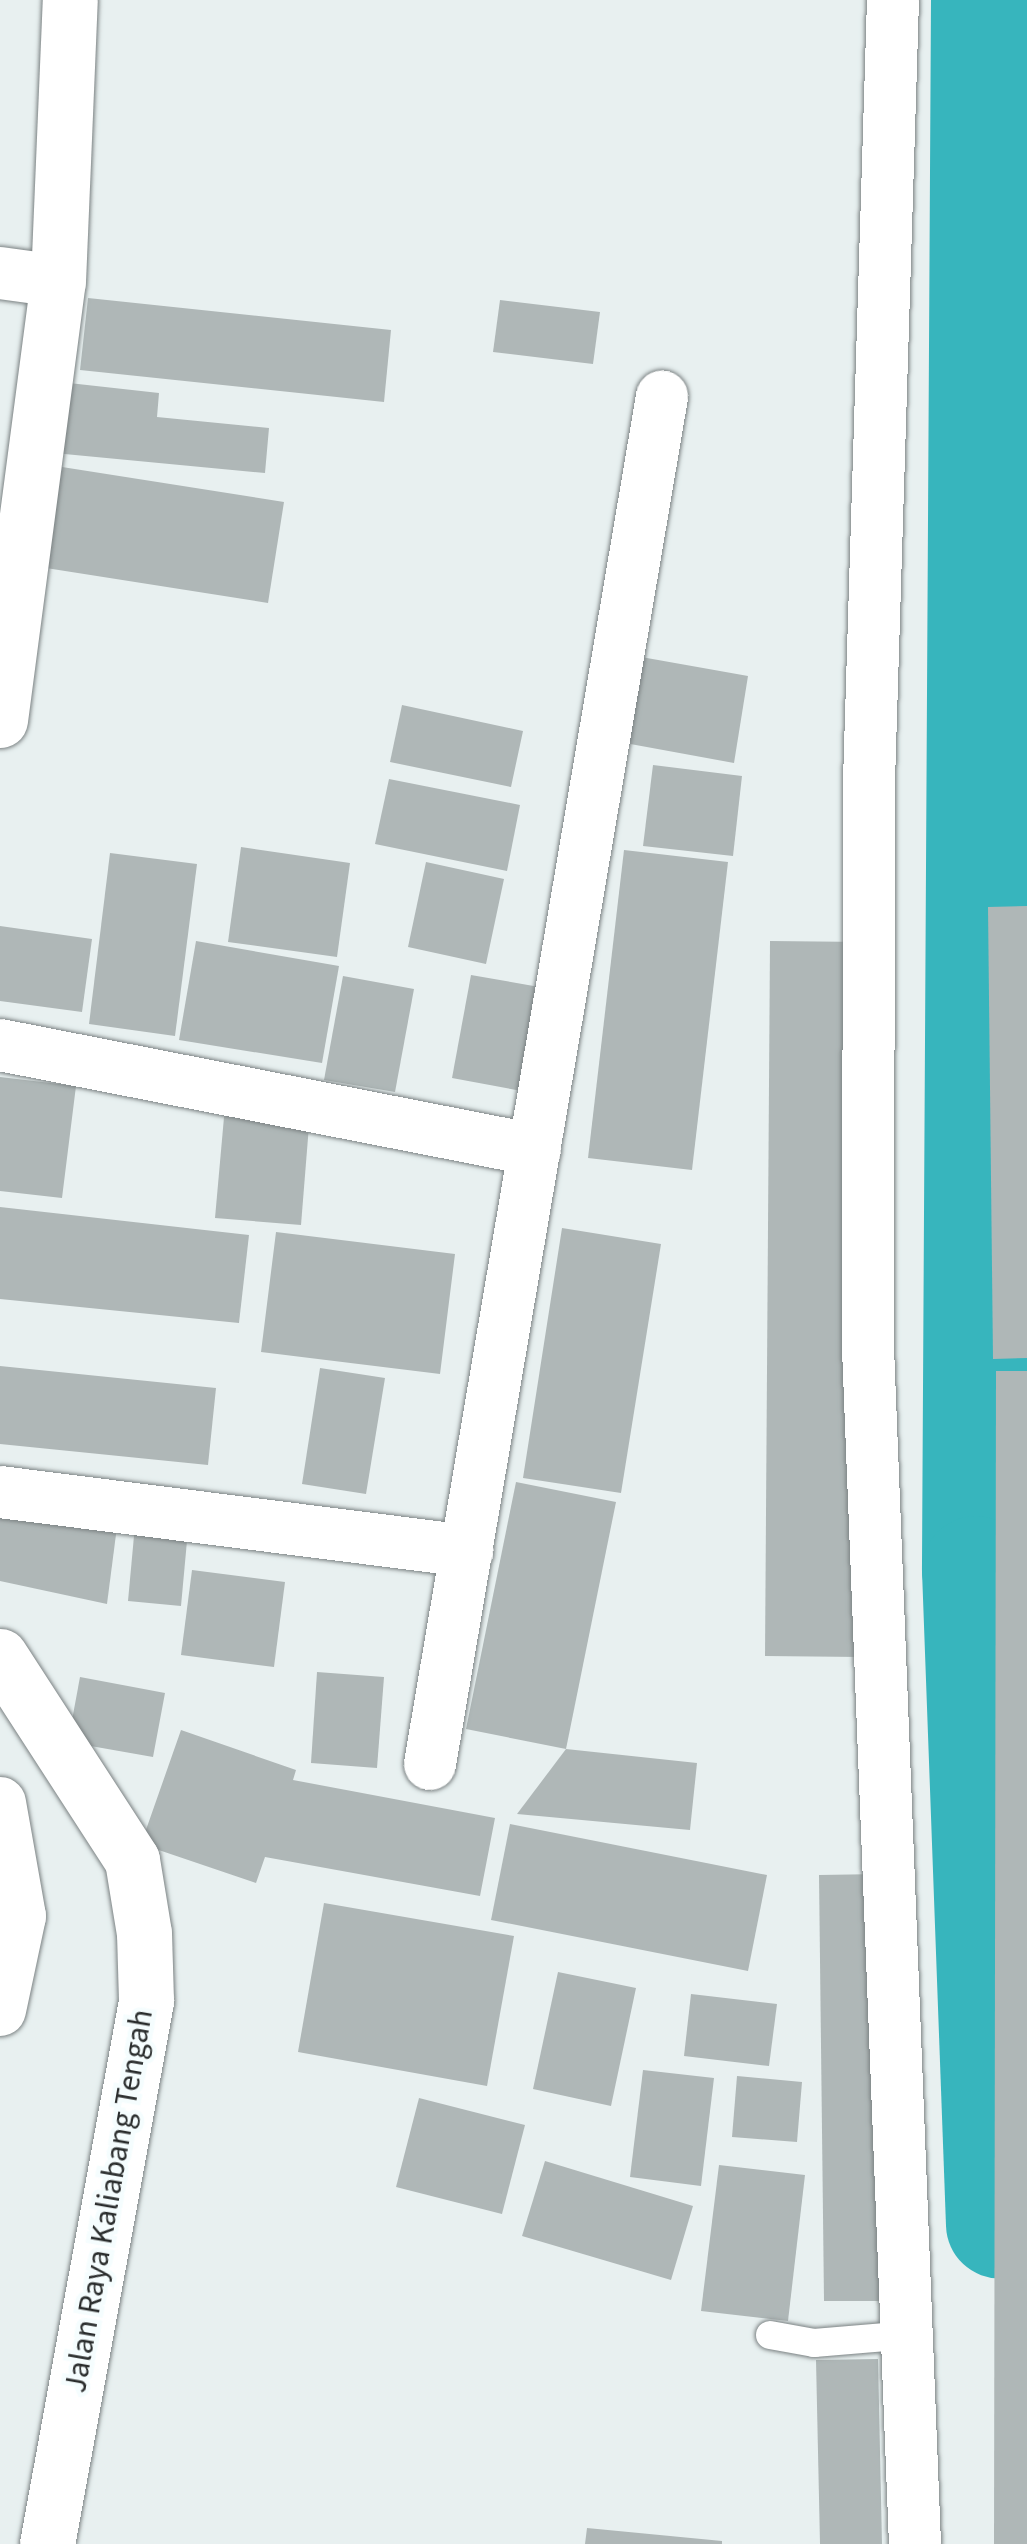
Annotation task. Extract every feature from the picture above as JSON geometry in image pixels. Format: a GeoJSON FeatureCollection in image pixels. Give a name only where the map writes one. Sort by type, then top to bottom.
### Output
{"type":"FeatureCollection","features":[{"type":"Feature","properties":{"kind":"main road"},"geometry":{"type":"LineString","coordinates":[[0,720],[58,281],[70,0]]}},
{"type":"Feature","properties":{"kind":"main road","name":"Jalan Raya Kaliabang Tengah"},"geometry":{"type":"LineString","coordinates":[[0,1656],[132,1860],[144,1934],[146,2001],[47,2544]]}},
{"type":"Feature","properties":{"kind":"street"},"geometry":{"type":"LineString","coordinates":[[893,0],[869,779],[868,1348],[910,2336],[915,2544]]}},
{"type":"Feature","properties":{"kind":"street"},"geometry":{"type":"LineString","coordinates":[[0,273],[58,281]]}},
{"type":"Feature","properties":{"kind":"street"},"geometry":{"type":"LineString","coordinates":[[430,1764],[662,397]]}},
{"type":"Feature","properties":{"kind":"street"},"geometry":{"type":"LineString","coordinates":[[0,1046],[535,1150]]}},
{"type":"Feature","properties":{"kind":"street"},"geometry":{"type":"LineString","coordinates":[[0,1492],[467,1551]]}},
{"type":"Feature","properties":{"kind":"street"},"geometry":{"type":"LineString","coordinates":[[0,1803],[20,1916],[0,2010]]}},
{"type":"Feature","properties":{"kind":"lane"},"geometry":{"type":"LineString","coordinates":[[770,2336],[814,2344],[910,2336]]}},
{"type":"Feature","properties":{"kind":"building"},"geometry":{"type":"Polygon","coordinates":[[[88,298],[391,330],[384,402],[80,370],[88,298]]]}},
{"type":"Feature","properties":{"kind":"building"},"geometry":{"type":"Polygon","coordinates":[[[500,300],[600,312],[593,364],[493,352],[500,300]]]}},
{"type":"Feature","properties":{"kind":"building"},"geometry":{"type":"Polygon","coordinates":[[[60,382],[159,393],[157,417],[269,428],[265,473],[54,453],[60,382]]]}},
{"type":"Feature","properties":{"kind":"building"},"geometry":{"type":"Polygon","coordinates":[[[62,467],[284,502],[268,603],[46,568],[62,467]]]}},
{"type":"Feature","properties":{"kind":"building"},"geometry":{"type":"Polygon","coordinates":[[[630,655],[748,676],[734,763],[614,741],[630,655]]]}},
{"type":"Feature","properties":{"kind":"building"},"geometry":{"type":"Polygon","coordinates":[[[402,705],[523,731],[511,787],[390,762],[402,705]]]}},
{"type":"Feature","properties":{"kind":"building"},"geometry":{"type":"Polygon","coordinates":[[[653,765],[742,776],[733,856],[643,846],[653,765]]]}},
{"type":"Feature","properties":{"kind":"building"},"geometry":{"type":"Polygon","coordinates":[[[389,779],[520,805],[507,871],[375,844],[389,779]]]}},
{"type":"Feature","properties":{"kind":"building"},"geometry":{"type":"Polygon","coordinates":[[[241,847],[350,863],[337,957],[228,942],[241,847]]]}},
{"type":"Feature","properties":{"kind":"building"},"geometry":{"type":"Polygon","coordinates":[[[624,850],[728,862],[692,1170],[588,1158],[624,850]]]}},
{"type":"Feature","properties":{"kind":"building"},"geometry":{"type":"Polygon","coordinates":[[[110,853],[197,864],[175,1036],[89,1024],[110,853]]]}},
{"type":"Feature","properties":{"kind":"building"},"geometry":{"type":"Polygon","coordinates":[[[426,862],[504,879],[486,964],[408,947],[426,862]]]}},
{"type":"Feature","properties":{"kind":"building"},"geometry":{"type":"Polygon","coordinates":[[[1027,906],[1027,1358],[993,1359],[988,907],[1027,906]]]}},
{"type":"Feature","properties":{"kind":"building"},"geometry":{"type":"Polygon","coordinates":[[[0,926],[92,939],[82,1012],[0,1001],[0,926]]]}},
{"type":"Feature","properties":{"kind":"building"},"geometry":{"type":"Polygon","coordinates":[[[196,941],[339,966],[322,1063],[179,1040],[196,941]]]}},
{"type":"Feature","properties":{"kind":"building"},"geometry":{"type":"Polygon","coordinates":[[[770,941],[865,942],[860,1657],[765,1656],[770,941]]]}},
{"type":"Feature","properties":{"kind":"building"},"geometry":{"type":"Polygon","coordinates":[[[471,975],[545,988],[527,1092],[452,1078],[471,975]]]}},
{"type":"Feature","properties":{"kind":"building"},"geometry":{"type":"Polygon","coordinates":[[[343,976],[414,989],[395,1092],[324,1080],[343,976]]]}},
{"type":"Feature","properties":{"kind":"building"},"geometry":{"type":"Polygon","coordinates":[[[0,1077],[76,1086],[62,1198],[0,1191],[0,1077]]]}},
{"type":"Feature","properties":{"kind":"building"},"geometry":{"type":"Polygon","coordinates":[[[225,1106],[310,1113],[301,1225],[215,1218],[225,1106]]]}},
{"type":"Feature","properties":{"kind":"building"},"geometry":{"type":"Polygon","coordinates":[[[0,1207],[249,1235],[239,1323],[0,1299],[0,1207]]]}},
{"type":"Feature","properties":{"kind":"building"},"geometry":{"type":"Polygon","coordinates":[[[562,1228],[661,1244],[621,1493],[523,1478],[562,1228]]]}},
{"type":"Feature","properties":{"kind":"building"},"geometry":{"type":"Polygon","coordinates":[[[276,1232],[455,1254],[440,1374],[261,1352],[276,1232]]]}},
{"type":"Feature","properties":{"kind":"building"},"geometry":{"type":"Polygon","coordinates":[[[0,1366],[216,1388],[208,1465],[0,1444],[0,1366]]]}},
{"type":"Feature","properties":{"kind":"building"},"geometry":{"type":"Polygon","coordinates":[[[320,1368],[385,1378],[366,1494],[302,1484],[320,1368]]]}},
{"type":"Feature","properties":{"kind":"building"},"geometry":{"type":"Polygon","coordinates":[[[996,1371],[1027,1371],[1027,2544],[994,2544],[996,1371]]]}},
{"type":"Feature","properties":{"kind":"building"},"geometry":{"type":"Polygon","coordinates":[[[516,1482],[616,1502],[566,1749],[466,1729],[516,1482]]]}},
{"type":"Feature","properties":{"kind":"building"},"geometry":{"type":"Polygon","coordinates":[[[0,1504],[118,1519],[107,1604],[0,1581],[0,1504]]]}},
{"type":"Feature","properties":{"kind":"building"},"geometry":{"type":"Polygon","coordinates":[[[135,1525],[188,1530],[181,1606],[128,1601],[135,1525]]]}},
{"type":"Feature","properties":{"kind":"building"},"geometry":{"type":"Polygon","coordinates":[[[192,1570],[285,1582],[274,1667],[181,1655],[192,1570]]]}},
{"type":"Feature","properties":{"kind":"building"},"geometry":{"type":"Polygon","coordinates":[[[317,1672],[384,1677],[377,1768],[311,1763],[317,1672]]]}},
{"type":"Feature","properties":{"kind":"building"},"geometry":{"type":"Polygon","coordinates":[[[80,1677],[165,1693],[153,1757],[68,1742],[80,1677]]]}},
{"type":"Feature","properties":{"kind":"building"},"geometry":{"type":"Polygon","coordinates":[[[181,1730],[296,1770],[293,1780],[495,1818],[480,1896],[265,1857],[256,1883],[141,1844],[181,1730]]]}},
{"type":"Feature","properties":{"kind":"building"},"geometry":{"type":"Polygon","coordinates":[[[566,1749],[697,1763],[690,1830],[517,1814],[566,1749]]]}},
{"type":"Feature","properties":{"kind":"building"},"geometry":{"type":"Polygon","coordinates":[[[510,1824],[767,1875],[748,1971],[491,1920],[510,1824]]]}},
{"type":"Feature","properties":{"kind":"building"},"geometry":{"type":"Polygon","coordinates":[[[881,1874],[886,2301],[824,2301],[819,1875],[881,1874]]]}},
{"type":"Feature","properties":{"kind":"building"},"geometry":{"type":"Polygon","coordinates":[[[324,1903],[514,1936],[487,2086],[298,2052],[324,1903]]]}},
{"type":"Feature","properties":{"kind":"building"},"geometry":{"type":"Polygon","coordinates":[[[558,1972],[636,1988],[611,2106],[533,2089],[558,1972]]]}},
{"type":"Feature","properties":{"kind":"building"},"geometry":{"type":"Polygon","coordinates":[[[691,1994],[777,2004],[769,2066],[684,2056],[691,1994]]]}},
{"type":"Feature","properties":{"kind":"building"},"geometry":{"type":"Polygon","coordinates":[[[643,2070],[714,2078],[701,2186],[630,2177],[643,2070]]]}},
{"type":"Feature","properties":{"kind":"building"},"geometry":{"type":"Polygon","coordinates":[[[737,2076],[802,2082],[797,2142],[732,2137],[737,2076]]]}},
{"type":"Feature","properties":{"kind":"building"},"geometry":{"type":"Polygon","coordinates":[[[419,2098],[525,2125],[502,2214],[396,2187],[419,2098]]]}},
{"type":"Feature","properties":{"kind":"building"},"geometry":{"type":"Polygon","coordinates":[[[545,2161],[693,2206],[671,2280],[522,2236],[545,2161]]]}},
{"type":"Feature","properties":{"kind":"building"},"geometry":{"type":"Polygon","coordinates":[[[719,2165],[805,2175],[788,2321],[701,2311],[719,2165]]]}},
{"type":"Feature","properties":{"kind":"building"},"geometry":{"type":"Polygon","coordinates":[[[878,2359],[882,2544],[820,2544],[816,2360],[878,2359]]]}},
{"type":"Feature","properties":{"kind":"building"},"geometry":{"type":"Polygon","coordinates":[[[587,2528],[722,2541],[722,2544],[585,2544],[587,2528]]]}},
{"type":"Feature","properties":{"kind":"waterway"},"geometry":{"type":"LineString","coordinates":[[985,0],[976,1570],[1000,2225]]}}]}
